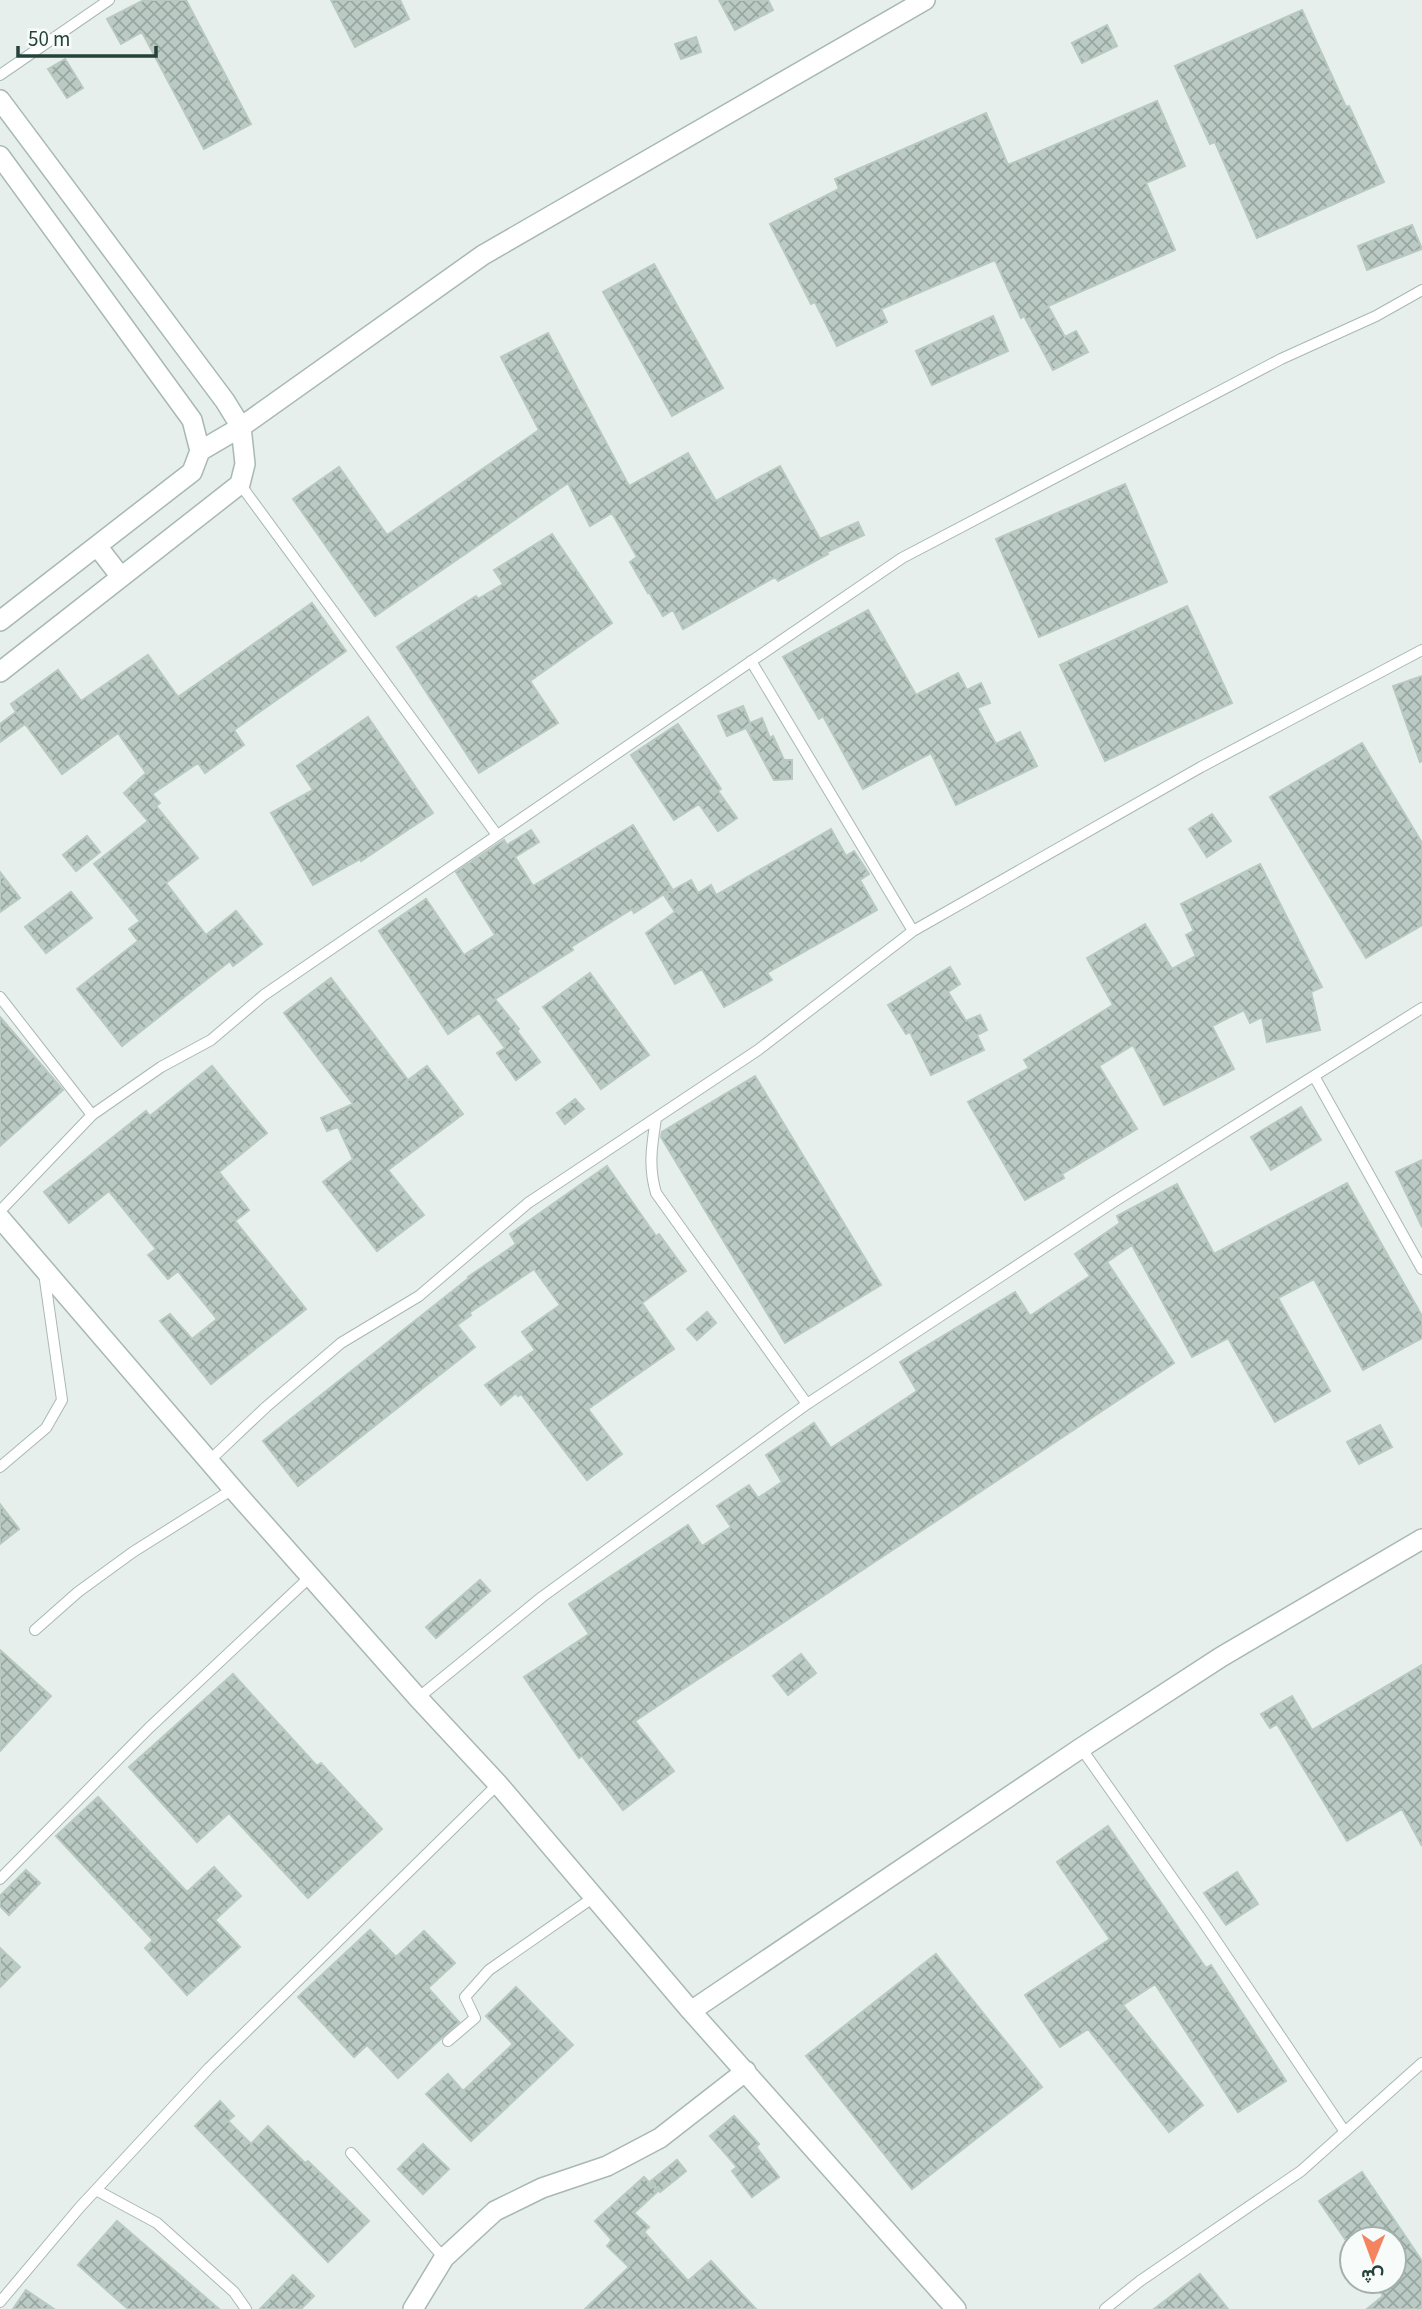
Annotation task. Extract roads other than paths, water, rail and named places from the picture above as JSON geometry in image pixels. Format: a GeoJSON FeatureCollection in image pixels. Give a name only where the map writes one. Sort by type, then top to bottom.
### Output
{"type":"FeatureCollection","features":[{"type":"Feature","properties":{"kind":"street"},"geometry":{"type":"LineString","coordinates":[[200,450],[241,427],[483,255],[925,0]]}},
{"type":"Feature","properties":{"kind":"street"},"geometry":{"type":"LineString","coordinates":[[0,100],[225,401],[241,427],[245,464],[240,484],[0,672]]}},
{"type":"Feature","properties":{"kind":"street"},"geometry":{"type":"LineString","coordinates":[[0,156],[192,420],[200,450],[192,472],[0,621]]}},
{"type":"Feature","properties":{"kind":"street"},"geometry":{"type":"LineString","coordinates":[[97,546],[121,577]]}},
{"type":"Feature","properties":{"kind":"street"},"geometry":{"type":"LineString","coordinates":[[0,1218],[233,1489],[498,1784],[691,2011],[955,2308]]}},
{"type":"Feature","properties":{"kind":"street"},"geometry":{"type":"LineString","coordinates":[[691,2011],[1221,1657],[1422,1539]]}},
{"type":"Feature","properties":{"kind":"street"},"geometry":{"type":"LineString","coordinates":[[412,2309],[444,2258],[495,2211],[541,2188],[607,2166],[660,2138],[746,2071]]}},
{"type":"Feature","properties":{"kind":"lane"},"geometry":{"type":"LineString","coordinates":[[0,75],[109,0]]}},
{"type":"Feature","properties":{"kind":"lane"},"geometry":{"type":"LineString","coordinates":[[0,1211],[92,1115],[161,1068],[211,1040],[264,995],[902,558],[1281,359],[1376,316],[1422,290]]}},
{"type":"Feature","properties":{"kind":"lane"},"geometry":{"type":"LineString","coordinates":[[240,484],[497,835]]}},
{"type":"Feature","properties":{"kind":"lane"},"geometry":{"type":"LineString","coordinates":[[209,1461],[341,1343],[419,1296],[528,1203],[758,1050],[913,932],[1201,768],[1422,650]]}},
{"type":"Feature","properties":{"kind":"lane"},"geometry":{"type":"LineString","coordinates":[[751,661],[913,932]]}},
{"type":"Feature","properties":{"kind":"lane"},"geometry":{"type":"LineString","coordinates":[[0,997],[92,1115]]}},
{"type":"Feature","properties":{"kind":"lane"},"geometry":{"type":"LineString","coordinates":[[418,1698],[542,1597],[807,1404],[1115,1201],[1422,1008]]}},
{"type":"Feature","properties":{"kind":"lane"},"geometry":{"type":"LineString","coordinates":[[1314,1076],[1422,1269]]}},
{"type":"Feature","properties":{"kind":"lane"},"geometry":{"type":"LineString","coordinates":[[656,1118],[650,1159],[656,1192],[807,1404]]}},
{"type":"Feature","properties":{"kind":"lane"},"geometry":{"type":"LineString","coordinates":[[0,1466],[46,1428],[62,1401],[44,1271]]}},
{"type":"Feature","properties":{"kind":"lane"},"geometry":{"type":"LineString","coordinates":[[35,1630],[78,1592],[133,1552],[233,1489]]}},
{"type":"Feature","properties":{"kind":"lane"},"geometry":{"type":"LineString","coordinates":[[0,1879],[149,1728],[311,1576]]}},
{"type":"Feature","properties":{"kind":"lane"},"geometry":{"type":"LineString","coordinates":[[1081,1748],[1204,1923],[1345,2132]]}},
{"type":"Feature","properties":{"kind":"lane"},"geometry":{"type":"LineString","coordinates":[[0,2302],[96,2190],[209,2068],[498,1784]]}},
{"type":"Feature","properties":{"kind":"lane"},"geometry":{"type":"LineString","coordinates":[[448,2040],[475,2018],[465,1997],[489,1970],[594,1897]]}},
{"type":"Feature","properties":{"kind":"lane"},"geometry":{"type":"LineString","coordinates":[[1105,2309],[1140,2281],[1301,2171],[1422,2063]]}},
{"type":"Feature","properties":{"kind":"lane"},"geometry":{"type":"LineString","coordinates":[[351,2153],[444,2258]]}},
{"type":"Feature","properties":{"kind":"lane"},"geometry":{"type":"LineString","coordinates":[[96,2190],[158,2223],[234,2292],[246,2309]]}}]}
